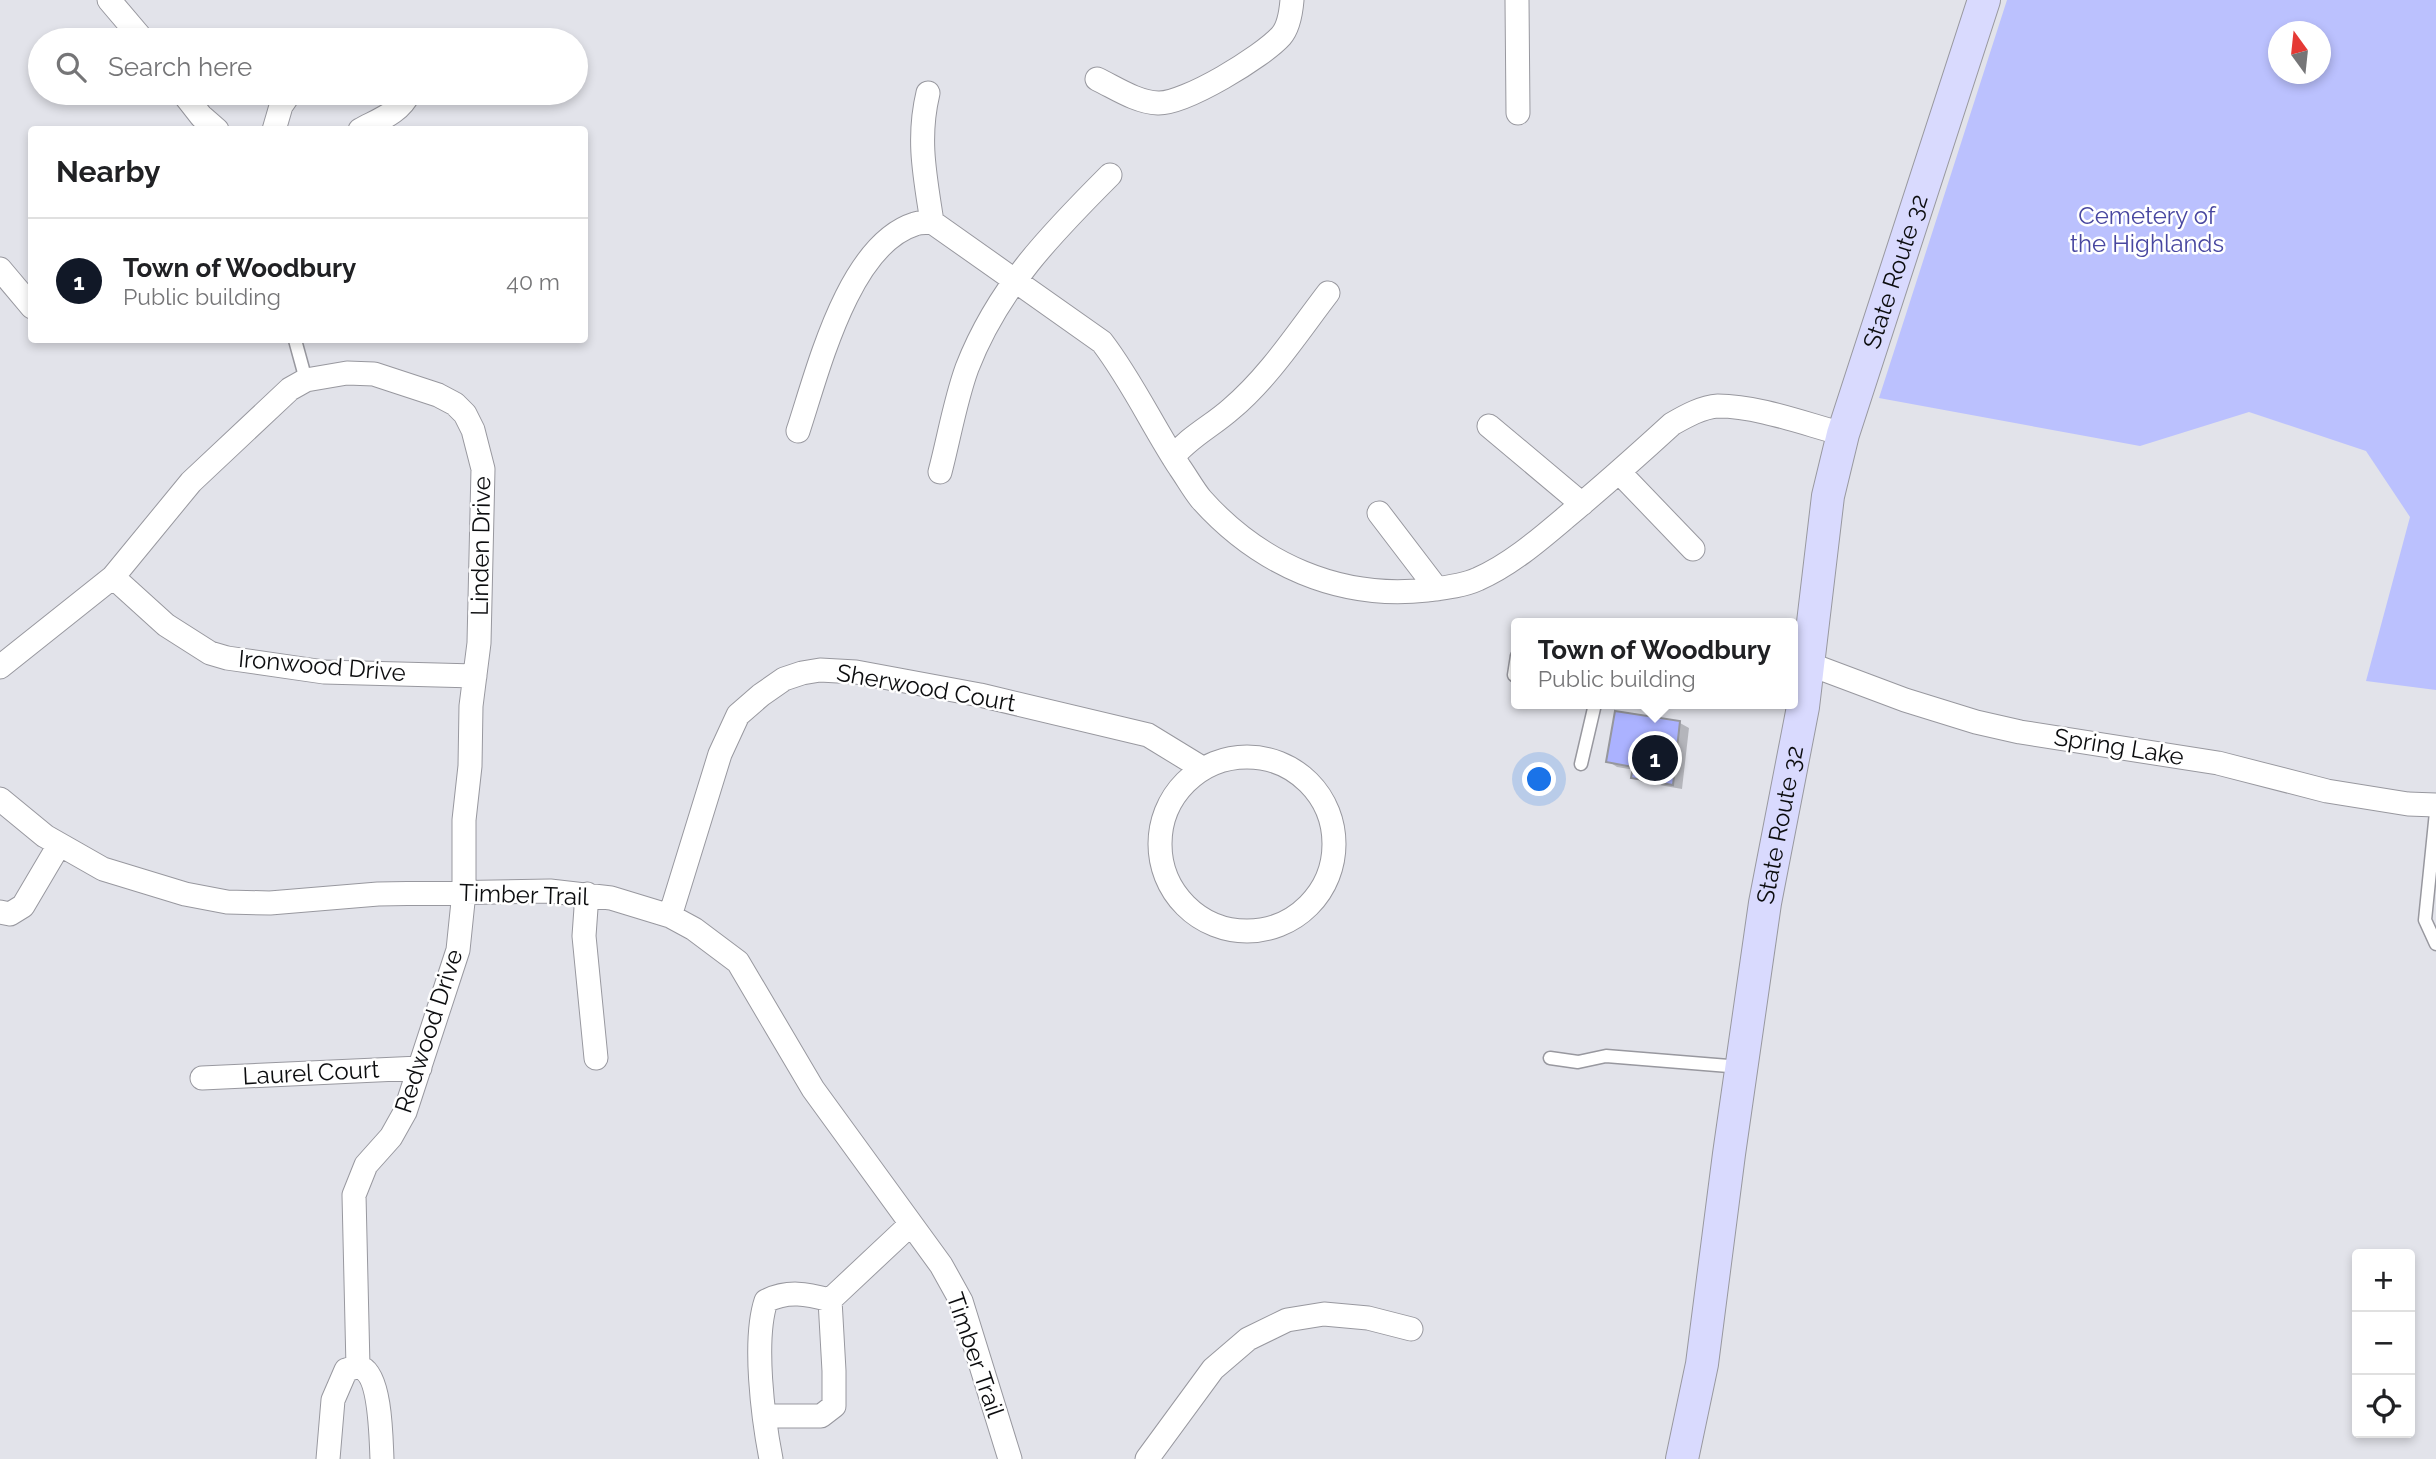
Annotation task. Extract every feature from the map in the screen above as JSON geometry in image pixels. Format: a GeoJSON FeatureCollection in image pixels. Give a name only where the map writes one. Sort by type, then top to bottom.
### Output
{"type":"FeatureCollection","features":[{"type":"Feature","properties":{"kind":"main road","name":"State Route 32"},"geometry":{"type":"LineString","coordinates":[[1798,705],[1828,496],[1843,434],[1984,0]]}},
{"type":"Feature","properties":{"kind":"main road","name":"State Route 32"},"geometry":{"type":"LineString","coordinates":[[1682,1459],[1702,1364],[1741,1067],[1797,709]]}},
{"type":"Feature","properties":{"kind":"street"},"geometry":{"type":"LineString","coordinates":[[109,0],[133,28]]}},
{"type":"Feature","properties":{"kind":"street"},"geometry":{"type":"LineString","coordinates":[[1097,79],[1138,99],[1157,103],[1175,102],[1252,59],[1282,35],[1290,17],[1292,0]]}},
{"type":"Feature","properties":{"kind":"street"},"geometry":{"type":"LineString","coordinates":[[1517,0],[1518,113]]}},
{"type":"Feature","properties":{"kind":"street"},"geometry":{"type":"LineString","coordinates":[[928,93],[922,119],[922,146],[932,222]]}},
{"type":"Feature","properties":{"kind":"street"},"geometry":{"type":"LineString","coordinates":[[192,105],[212,126]]}},
{"type":"Feature","properties":{"kind":"street"},"geometry":{"type":"LineString","coordinates":[[275,126],[282,105]]}},
{"type":"Feature","properties":{"kind":"street"},"geometry":{"type":"LineString","coordinates":[[368,126],[391,114],[400,105]]}},
{"type":"Feature","properties":{"kind":"street"},"geometry":{"type":"LineString","coordinates":[[940,472],[966,370],[988,322],[1015,279],[1048,237],[1111,176]]}},
{"type":"Feature","properties":{"kind":"street"},"geometry":{"type":"LineString","coordinates":[[799,431],[830,334],[866,263],[892,237],[915,224],[932,222],[1102,342],[1199,497],[1234,531],[1285,566],[1342,586],[1400,593],[1437,589],[1478,580],[1538,541],[1672,424],[1693,412],[1716,406],[1751,410],[1843,434]]}},
{"type":"Feature","properties":{"kind":"street"},"geometry":{"type":"LineString","coordinates":[[3,281],[28,303]]}},
{"type":"Feature","properties":{"kind":"street"},"geometry":{"type":"LineString","coordinates":[[1173,457],[1182,445],[1232,408],[1272,365],[1328,293]]}},
{"type":"Feature","properties":{"kind":"street","name":"Linden Drive"},"geometry":{"type":"LineString","coordinates":[[0,667],[113,577],[191,482],[290,389],[306,380],[346,373],[374,374],[438,395],[455,404],[465,414],[473,430],[483,469],[479,643],[471,706],[470,766],[464,820],[464,892]]}},
{"type":"Feature","properties":{"kind":"street"},"geometry":{"type":"LineString","coordinates":[[1489,426],[1582,504]]}},
{"type":"Feature","properties":{"kind":"street"},"geometry":{"type":"LineString","coordinates":[[1619,472],[1693,550]]}},
{"type":"Feature","properties":{"kind":"street"},"geometry":{"type":"LineString","coordinates":[[1379,513],[1437,589]]}},
{"type":"Feature","properties":{"kind":"street","name":"Ironwood Drive"},"geometry":{"type":"LineString","coordinates":[[113,577],[166,625],[210,653],[227,659],[324,671],[475,676]]}},
{"type":"Feature","properties":{"kind":"street","name":"Sherwood Court"},"geometry":{"type":"LineString","coordinates":[[670,916],[720,754],[738,715],[784,679],[802,673],[820,670],[856,672],[980,695],[1149,735],[1202,768]]}},
{"type":"Feature","properties":{"kind":"street","name":"Spring Lake"},"geometry":{"type":"LineString","coordinates":[[1802,681],[1905,700],[1976,722],[2020,732],[2218,763],[2328,791],[2409,804],[2436,805]]}},
{"type":"Feature","properties":{"kind":"street"},"geometry":{"type":"LineString","coordinates":[[1230,757],[1259,757],[1288,766],[1312,784],[1328,809],[1335,838],[1332,867],[1320,894],[1300,914],[1274,927],[1246,932],[1218,927],[1193,914],[1173,892],[1161,867],[1159,838],[1165,810],[1180,786],[1202,768],[1230,757]]}},
{"type":"Feature","properties":{"kind":"street","name":"Timber Trail"},"geometry":{"type":"LineString","coordinates":[[1,803],[59,845],[103,869],[185,894],[228,902],[270,903],[378,894],[550,891],[611,898],[670,916],[694,929],[738,962],[813,1089],[941,1265],[961,1301],[1010,1459]]}},
{"type":"Feature","properties":{"kind":"street"},"geometry":{"type":"LineString","coordinates":[[0,912],[10,914],[23,906],[59,845]]}},
{"type":"Feature","properties":{"kind":"street","name":"Redwood Drive"},"geometry":{"type":"LineString","coordinates":[[358,1367],[354,1195],[366,1165],[391,1137],[405,1112],[458,950],[464,892]]}},
{"type":"Feature","properties":{"kind":"street"},"geometry":{"type":"LineString","coordinates":[[587,894],[584,936],[596,1058]]}},
{"type":"Feature","properties":{"kind":"street","name":"Laurel Court"},"geometry":{"type":"LineString","coordinates":[[202,1078],[420,1068]]}},
{"type":"Feature","properties":{"kind":"street"},"geometry":{"type":"LineString","coordinates":[[766,1416],[821,1416],[834,1406],[830,1300],[911,1224]]}},
{"type":"Feature","properties":{"kind":"street"},"geometry":{"type":"LineString","coordinates":[[771,1459],[761,1375],[761,1317],[766,1301],[777,1295],[803,1293],[830,1300]]}},
{"type":"Feature","properties":{"kind":"street"},"geometry":{"type":"LineString","coordinates":[[1147,1459],[1213,1369],[1248,1339],[1287,1320],[1324,1314],[1368,1318],[1411,1329]]}},
{"type":"Feature","properties":{"kind":"street"},"geometry":{"type":"LineString","coordinates":[[328,1459],[333,1400],[346,1370],[358,1367],[364,1369],[369,1376],[379,1402],[382,1459]]}},
{"type":"Feature","properties":{"kind":"lane"},"geometry":{"type":"LineString","coordinates":[[296,343],[306,380]]}},
{"type":"Feature","properties":{"kind":"lane"},"geometry":{"type":"LineString","coordinates":[[1581,764],[1594,709]]}},
{"type":"Feature","properties":{"kind":"lane"},"geometry":{"type":"LineString","coordinates":[[2436,812],[2425,920],[2436,944]]}},
{"type":"Feature","properties":{"kind":"lane"},"geometry":{"type":"LineString","coordinates":[[1550,1058],[1578,1062],[1606,1056],[1741,1067]]}},
{"type":"Feature","properties":{"kind":"green space","name":"Cemetery of the Highlands"},"geometry":{"type":"Polygon","coordinates":[[[2007,0],[2436,0],[2436,690],[2366,681],[2410,517],[2366,451],[2249,412],[2140,446],[1879,398],[2007,0]]]}},
{"type":"Feature","properties":{"kind":"building"},"geometry":{"type":"Polygon","coordinates":[[[1615,711],[1680,721],[1673,785],[1631,778],[1633,767],[1606,762],[1615,711]]]}},
{"type":"Feature","properties":{"kind":"place","name":"Town of Woodbury"},"geometry":{"type":"Point","coordinates":[1655,758]}}]}
